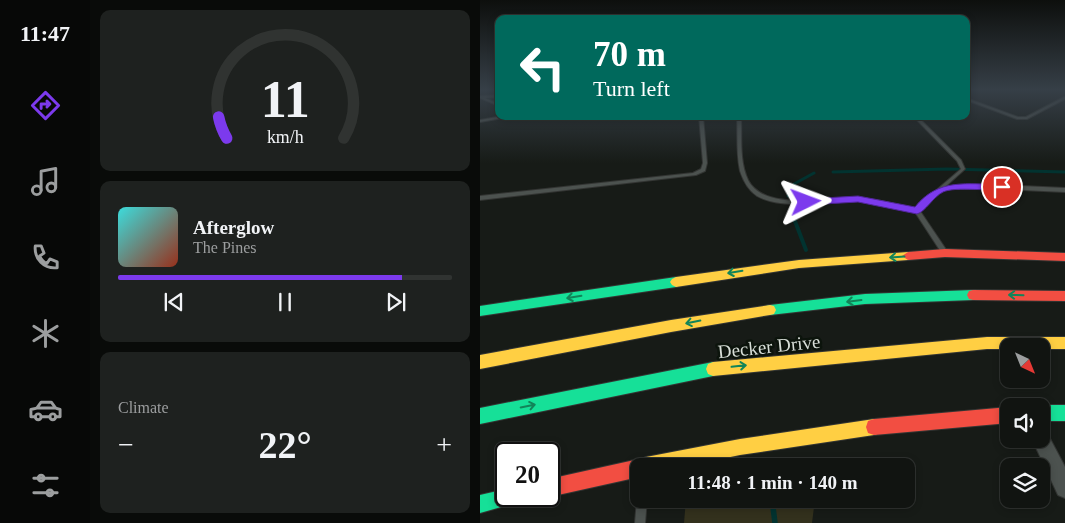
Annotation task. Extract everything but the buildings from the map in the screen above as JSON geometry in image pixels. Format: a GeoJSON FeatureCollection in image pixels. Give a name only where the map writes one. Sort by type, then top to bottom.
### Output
{"type":"FeatureCollection","features":[{"type":"Feature","properties":{"kind":"main road"},"geometry":{"type":"LineString","coordinates":[[480,311],[799,264],[945,254],[1065,257]]}},
{"type":"Feature","properties":{"kind":"main road","name":"Decker Drive"},"geometry":{"type":"LineString","coordinates":[[480,362],[719,317],[864,299],[964,294],[1065,296]]}},
{"type":"Feature","properties":{"kind":"main road","name":"Decker Drive"},"geometry":{"type":"LineString","coordinates":[[480,416],[713,369],[987,343],[1065,343]]}},
{"type":"Feature","properties":{"kind":"main road"},"geometry":{"type":"LineString","coordinates":[[1050,413],[1065,413]]}},
{"type":"Feature","properties":{"kind":"main road"},"geometry":{"type":"LineString","coordinates":[[683,458],[744,445],[798,437],[900,424],[1000,416]]}},
{"type":"Feature","properties":{"kind":"main road"},"geometry":{"type":"LineString","coordinates":[[560,486],[630,470]]}},
{"type":"Feature","properties":{"kind":"main road"},"geometry":{"type":"LineString","coordinates":[[480,504],[495,500]]}},
{"type":"Feature","properties":{"kind":"street"},"geometry":{"type":"LineString","coordinates":[[1045,448],[1065,488]]}},
{"type":"Feature","properties":{"kind":"lane"},"geometry":{"type":"LineString","coordinates":[[1005,113],[1018,118],[1027,118],[1036,113]]}},
{"type":"Feature","properties":{"kind":"lane"},"geometry":{"type":"LineString","coordinates":[[480,121],[495,119]]}},
{"type":"Feature","properties":{"kind":"lane"},"geometry":{"type":"LineString","coordinates":[[480,198],[694,174],[703,170],[705,163],[701,120]]}},
{"type":"Feature","properties":{"kind":"lane"},"geometry":{"type":"LineString","coordinates":[[740,120],[742,171],[750,188],[768,199],[806,202],[858,199],[917,211],[945,254]]}},
{"type":"Feature","properties":{"kind":"lane"},"geometry":{"type":"LineString","coordinates":[[917,211],[926,199],[943,188],[963,169],[959,160],[919,120]]}},
{"type":"Feature","properties":{"kind":"lane"},"geometry":{"type":"LineString","coordinates":[[943,188],[1002,187],[1065,190]]}},
{"type":"Feature","properties":{"kind":"lane"},"geometry":{"type":"LineString","coordinates":[[640,523],[641,508]]}},
{"type":"Feature","properties":{"kind":"shaded area"},"geometry":{"type":"Polygon","coordinates":[[[685,508],[814,508],[812,523],[684,523],[685,508]]]}},
{"type":"Feature","properties":{"kind":"waterway"},"geometry":{"type":"LineString","coordinates":[[833,172],[947,169],[1065,172]]}},
{"type":"Feature","properties":{"kind":"waterway"},"geometry":{"type":"LineString","coordinates":[[788,196],[794,184],[814,173]]}},
{"type":"Feature","properties":{"kind":"waterway"},"geometry":{"type":"LineString","coordinates":[[793,216],[806,250]]}},
{"type":"Feature","properties":{"kind":"waterway"},"geometry":{"type":"LineString","coordinates":[[773,508],[775,523]]}},
{"type":"Feature","properties":{"kind":"traffic: fast"},"geometry":{"type":"LineString","coordinates":[[480,311],[676,282]]}},
{"type":"Feature","properties":{"kind":"traffic: fast"},"geometry":{"type":"LineString","coordinates":[[770,310],[865,299],[973,295]]}},
{"type":"Feature","properties":{"kind":"traffic: fast"},"geometry":{"type":"LineString","coordinates":[[480,416],[713,369]]}},
{"type":"Feature","properties":{"kind":"traffic: fast"},"geometry":{"type":"LineString","coordinates":[[1050,413],[1065,413]]}},
{"type":"Feature","properties":{"kind":"traffic: fast"},"geometry":{"type":"LineString","coordinates":[[480,504],[495,500]]}},
{"type":"Feature","properties":{"kind":"traffic: slow"},"geometry":{"type":"LineString","coordinates":[[676,282],[799,264],[908,256]]}},
{"type":"Feature","properties":{"kind":"traffic: slow"},"geometry":{"type":"LineString","coordinates":[[480,362],[671,326],[770,310]]}},
{"type":"Feature","properties":{"kind":"traffic: slow"},"geometry":{"type":"LineString","coordinates":[[713,369],[987,343],[1065,343]]}},
{"type":"Feature","properties":{"kind":"traffic: slow"},"geometry":{"type":"LineString","coordinates":[[686,458],[740,447],[874,427]]}},
{"type":"Feature","properties":{"kind":"traffic: jam"},"geometry":{"type":"LineString","coordinates":[[908,256],[945,253],[1065,257]]}},
{"type":"Feature","properties":{"kind":"traffic: jam"},"geometry":{"type":"LineString","coordinates":[[973,295],[1065,296]]}},
{"type":"Feature","properties":{"kind":"traffic: jam"},"geometry":{"type":"LineString","coordinates":[[874,427],[1000,416]]}},
{"type":"Feature","properties":{"kind":"traffic: jam"},"geometry":{"type":"LineString","coordinates":[[560,486],[630,470]]}},
{"type":"Feature","properties":{"kind":"route"},"geometry":{"type":"LineString","coordinates":[[806,202],[858,199],[917,211],[926,199],[943,188],[1002,187]]}}]}
